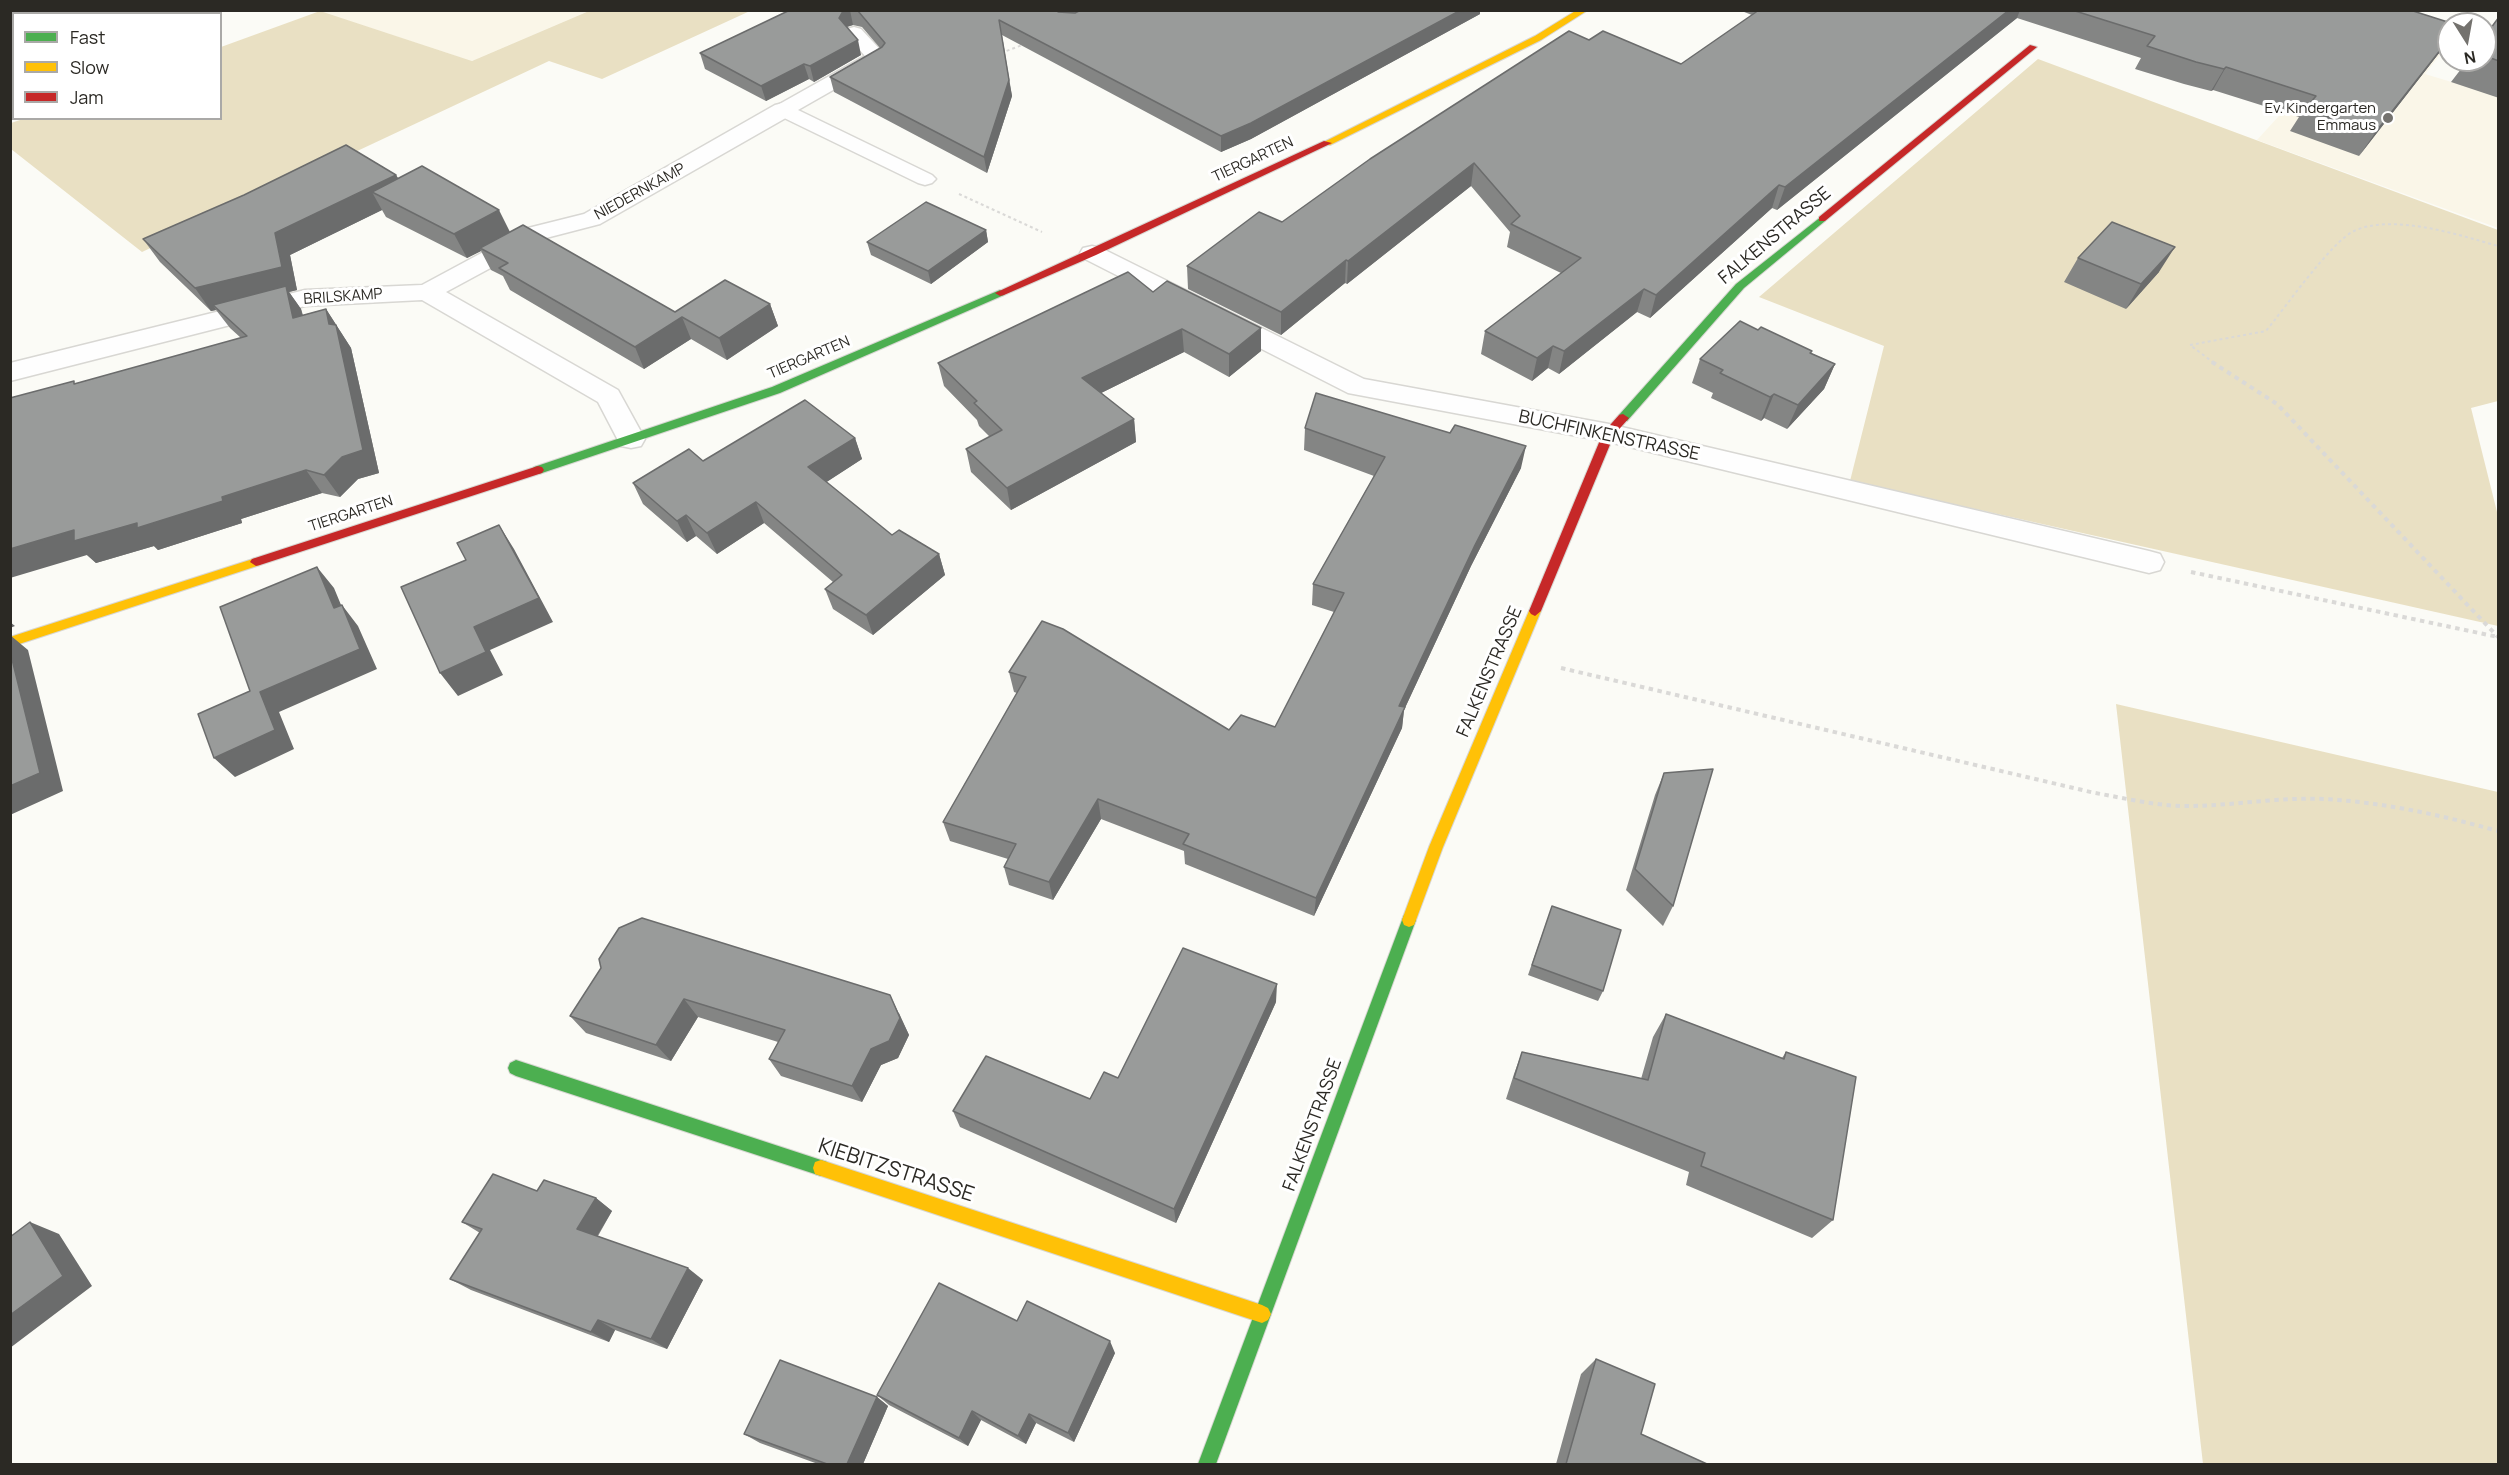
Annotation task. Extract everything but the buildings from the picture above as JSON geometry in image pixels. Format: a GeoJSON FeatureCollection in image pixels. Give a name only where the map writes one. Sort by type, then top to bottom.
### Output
{"type":"FeatureCollection","features":[{"type":"Feature","properties":{"kind":"street","name":"TIERGARTEN"},"geometry":{"type":"LineString","coordinates":[[10,642],[776,390],[1092,253],[1310,151],[1538,38],[1584,10]]}},
{"type":"Feature","properties":{"kind":"street","name":"FALKENSTRASSE"},"geometry":{"type":"LineString","coordinates":[[1207,1464],[1436,847],[1609,434],[1740,285],[2033,47]]}},
{"type":"Feature","properties":{"kind":"street","name":"NIEDERNKAMP"},"geometry":{"type":"LineString","coordinates":[[427,292],[537,233],[592,219],[783,110]]}},
{"type":"Feature","properties":{"kind":"street","name":"BUCHFINKENSTRASSE"},"geometry":{"type":"LineString","coordinates":[[1092,253],[1357,387],[1609,434],[2149,562]]}},
{"type":"Feature","properties":{"kind":"street","name":"BRILSKAMP"},"geometry":{"type":"LineString","coordinates":[[10,372],[305,298],[427,292]]}},
{"type":"Feature","properties":{"kind":"street"},"geometry":{"type":"LineString","coordinates":[[427,292],[608,396],[631,439]]}},
{"type":"Feature","properties":{"kind":"street","name":"KIEBITZSTRASSE"},"geometry":{"type":"LineString","coordinates":[[516,1068],[1262,1314]]}},
{"type":"Feature","properties":{"kind":"lane","name":"NIEDERNKAMP"},"geometry":{"type":"LineString","coordinates":[[783,110],[878,57],[854,33]]}},
{"type":"Feature","properties":{"kind":"lane"},"geometry":{"type":"LineString","coordinates":[[783,110],[925,179]]}},
{"type":"Feature","properties":{"kind":"path"},"geometry":{"type":"LineString","coordinates":[[995,53],[1007,53],[1034,40]]}},
{"type":"Feature","properties":{"kind":"path"},"geometry":{"type":"LineString","coordinates":[[925,179],[1092,253]]}},
{"type":"Feature","properties":{"kind":"path"},"geometry":{"type":"LineString","coordinates":[[2499,246],[2436,228],[2381,226],[2352,231],[2266,331],[2190,345],[2228,374],[2277,404],[2499,637]]}},
{"type":"Feature","properties":{"kind":"path"},"geometry":{"type":"LineString","coordinates":[[2149,562],[2499,637]]}},
{"type":"Feature","properties":{"kind":"path"},"geometry":{"type":"LineString","coordinates":[[1517,654],[1548,665],[2095,793],[2168,805],[2234,804],[2296,798],[2367,803],[2446,816],[2499,831]]}},
{"type":"Feature","properties":{"kind":"shaded area","name":"Ev. Kindergarten Emmaus"},"geometry":{"type":"Polygon","coordinates":[[[2201,10],[2379,28],[2437,46],[2437,58],[2425,74],[2498,96],[2498,228],[2257,140],[2331,59],[2201,10]]]}},
{"type":"Feature","properties":{"kind":"shaded area"},"geometry":{"type":"Polygon","coordinates":[[[318,11],[589,11],[472,61],[318,11]]]}},
{"type":"Feature","properties":{"kind":"shaded area"},"geometry":{"type":"Polygon","coordinates":[[[320,11],[472,61],[589,11],[750,11],[602,79],[549,61],[142,252],[11,149],[11,123],[20,120],[222,120],[222,47],[320,11]]]}},
{"type":"Feature","properties":{"kind":"shaded area"},"geometry":{"type":"Polygon","coordinates":[[[2038,59],[2498,230],[2498,401],[2471,408],[2498,516],[2498,626],[1850,481],[1884,346],[1759,297],[2038,59]]]}},
{"type":"Feature","properties":{"kind":"shaded area"},"geometry":{"type":"Polygon","coordinates":[[[2116,704],[2498,792],[2498,1464],[2203,1464],[2116,704]]]}},
{"type":"Feature","properties":{"kind":"traffic: fast"},"geometry":{"type":"LineString","coordinates":[[1623,418],[1740,286],[1822,219]]}},
{"type":"Feature","properties":{"kind":"traffic: fast"},"geometry":{"type":"LineString","coordinates":[[538,470],[776,390],[1000,293]]}},
{"type":"Feature","properties":{"kind":"traffic: fast"},"geometry":{"type":"LineString","coordinates":[[1207,1464],[1409,920]]}},
{"type":"Feature","properties":{"kind":"traffic: fast"},"geometry":{"type":"LineString","coordinates":[[516,1068],[821,1168]]}},
{"type":"Feature","properties":{"kind":"traffic: slow"},"geometry":{"type":"LineString","coordinates":[[1327,143],[1538,38],[1584,10]]}},
{"type":"Feature","properties":{"kind":"traffic: slow"},"geometry":{"type":"LineString","coordinates":[[10,642],[256,562]]}},
{"type":"Feature","properties":{"kind":"traffic: slow"},"geometry":{"type":"LineString","coordinates":[[1409,920],[1436,847],[1535,611]]}},
{"type":"Feature","properties":{"kind":"traffic: slow"},"geometry":{"type":"LineString","coordinates":[[821,1168],[1262,1314]]}},
{"type":"Feature","properties":{"kind":"traffic: jam"},"geometry":{"type":"LineString","coordinates":[[1822,219],[2033,47]]}},
{"type":"Feature","properties":{"kind":"traffic: jam"},"geometry":{"type":"LineString","coordinates":[[1000,293],[1092,253],[1327,143]]}},
{"type":"Feature","properties":{"kind":"traffic: jam"},"geometry":{"type":"LineString","coordinates":[[1535,611],[1609,433],[1623,418]]}},
{"type":"Feature","properties":{"kind":"traffic: jam"},"geometry":{"type":"LineString","coordinates":[[256,562],[538,470]]}},
{"type":"Feature","properties":{"kind":"place","name":"Ev. Kindergarten Emmaus"},"geometry":{"type":"Point","coordinates":[2388,118]}}]}
